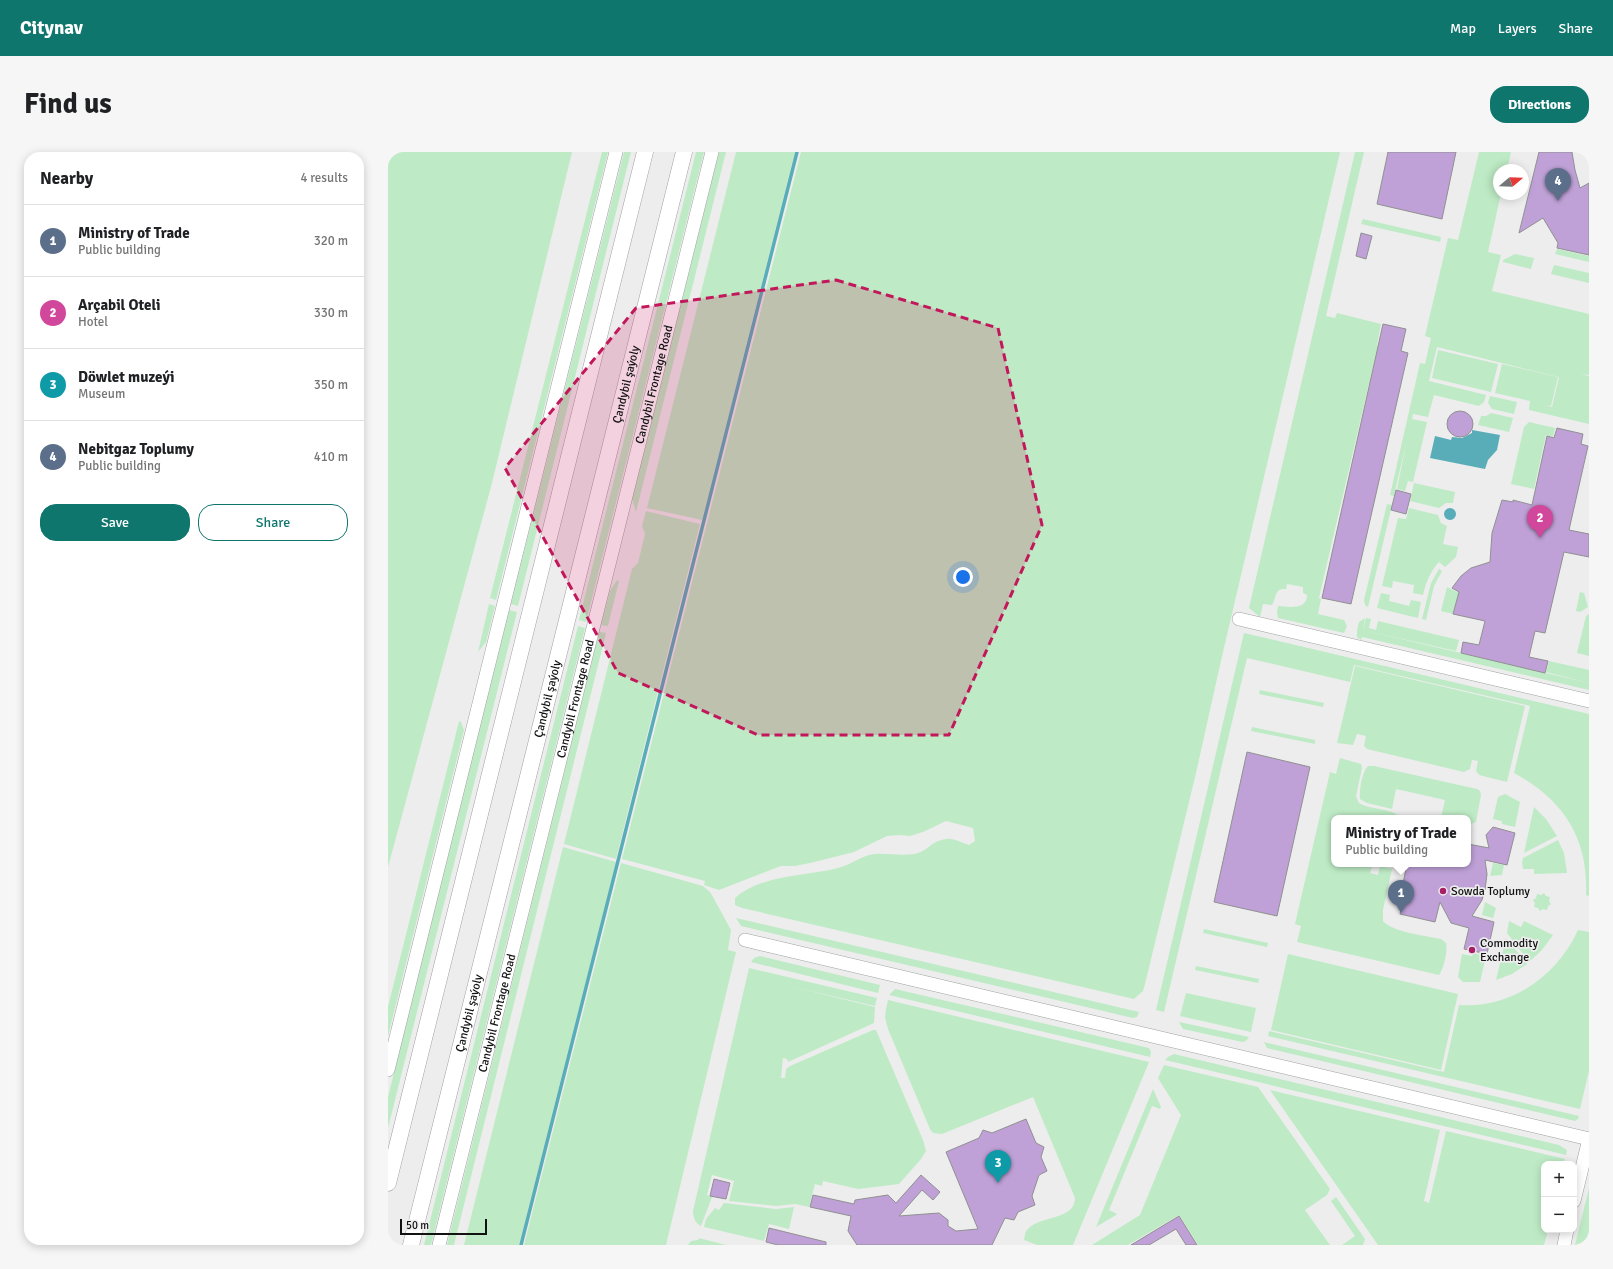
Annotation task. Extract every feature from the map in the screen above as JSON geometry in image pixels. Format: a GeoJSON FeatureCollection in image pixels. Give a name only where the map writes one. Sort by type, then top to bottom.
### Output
{"type":"FeatureCollection","features":[{"type":"Feature","properties":{"kind":"main road"},"geometry":{"type":"LineString","coordinates":[[388,1183],[645,152]]}},
{"type":"Feature","properties":{"kind":"main road","name":"Çandybil şaýoly"},"geometry":{"type":"LineString","coordinates":[[411,1245],[684,152]]}},
{"type":"Feature","properties":{"kind":"street"},"geometry":{"type":"LineString","coordinates":[[388,1070],[616,152]]}},
{"type":"Feature","properties":{"kind":"street","name":"Candybil Frontage Road"},"geometry":{"type":"LineString","coordinates":[[439,1245],[712,152]]}},
{"type":"Feature","properties":{"kind":"street"},"geometry":{"type":"LineString","coordinates":[[1239,619],[1589,700]]}},
{"type":"Feature","properties":{"kind":"street"},"geometry":{"type":"LineString","coordinates":[[745,940],[1589,1139],[1575,1197]]}},
{"type":"Feature","properties":{"kind":"street"},"geometry":{"type":"LineString","coordinates":[[1564,1245],[1566,1233]]}},
{"type":"Feature","properties":{"kind":"highlighted area"},"geometry":{"type":"Polygon","coordinates":[[[836,280],[998,328],[1042,525],[949,735],[758,735],[618,673],[505,468],[636,308],[836,280]]]}},
{"type":"Feature","properties":{"kind":"green space"},"geometry":{"type":"Polygon","coordinates":[[[388,152],[572,152],[492,483],[388,867],[388,152]]]}},
{"type":"Feature","properties":{"kind":"green space"},"geometry":{"type":"Polygon","coordinates":[[[602,152],[608,152],[496,600],[490,598],[602,152]]]}},
{"type":"Feature","properties":{"kind":"green space"},"geometry":{"type":"Polygon","coordinates":[[[624,152],[631,152],[518,606],[511,604],[624,152]]]}},
{"type":"Feature","properties":{"kind":"green space"},"geometry":{"type":"Polygon","coordinates":[[[696,152],[704,152],[586,622],[579,620],[696,152]]]}},
{"type":"Feature","properties":{"kind":"green space"},"geometry":{"type":"Polygon","coordinates":[[[719,152],[726,152],[636,512],[632,499],[719,152]]]}},
{"type":"Feature","properties":{"kind":"green space"},"geometry":{"type":"Polygon","coordinates":[[[736,152],[795,152],[702,520],[647,508],[736,152]]]}},
{"type":"Feature","properties":{"kind":"green space"},"geometry":{"type":"Polygon","coordinates":[[[801,152],[1340,152],[1196,773],[1146,980],[1143,991],[1134,999],[742,908],[735,905],[735,898],[746,890],[771,880],[838,868],[870,855],[904,855],[919,853],[936,842],[946,839],[955,840],[969,845],[975,841],[973,828],[946,821],[923,832],[910,836],[887,836],[854,852],[795,866],[781,866],[719,890],[704,885],[705,881],[622,859],[801,152]]]}},
{"type":"Feature","properties":{"kind":"green space"},"geometry":{"type":"Polygon","coordinates":[[[1355,152],[1364,152],[1326,316],[1335,318],[1337,313],[1381,324],[1378,345],[1319,598],[1321,599],[1318,614],[1344,620],[1347,626],[1344,633],[1278,618],[1278,606],[1297,606],[1304,603],[1307,595],[1303,593],[1303,587],[1287,584],[1286,589],[1279,590],[1276,594],[1272,605],[1263,604],[1260,617],[1249,608],[1355,152]]]}},
{"type":"Feature","properties":{"kind":"green space"},"geometry":{"type":"Polygon","coordinates":[[[1479,152],[1511,152],[1508,164],[1493,164],[1493,200],[1500,200],[1488,252],[1501,255],[1492,291],[1589,314],[1589,375],[1581,374],[1589,376],[1589,424],[1529,410],[1530,401],[1495,393],[1502,364],[1558,377],[1551,406],[1545,405],[1552,407],[1559,377],[1437,347],[1429,381],[1486,395],[1484,402],[1479,406],[1434,395],[1428,417],[1413,414],[1412,419],[1427,422],[1413,482],[1408,481],[1405,491],[1397,489],[1407,439],[1394,496],[1390,495],[1420,363],[1425,364],[1431,338],[1425,336],[1448,238],[1458,240],[1479,152]]]}},
{"type":"Feature","properties":{"kind":"green space"},"geometry":{"type":"Polygon","coordinates":[[[1363,219],[1441,237],[1440,242],[1361,224],[1363,219]]]}},
{"type":"Feature","properties":{"kind":"green space"},"geometry":{"type":"Polygon","coordinates":[[[1557,249],[1589,256],[1589,262],[1555,254],[1557,249]]]}},
{"type":"Feature","properties":{"kind":"green space"},"geometry":{"type":"Polygon","coordinates":[[[1515,254],[1534,258],[1531,269],[1503,262],[1503,260],[1515,254]]]}},
{"type":"Feature","properties":{"kind":"green space"},"geometry":{"type":"Polygon","coordinates":[[[1554,265],[1589,273],[1589,283],[1551,274],[1554,265]]]}},
{"type":"Feature","properties":{"kind":"green space"},"geometry":{"type":"Polygon","coordinates":[[[1438,350],[1498,364],[1491,392],[1432,378],[1438,350]]]}},
{"type":"Feature","properties":{"kind":"green space"},"geometry":{"type":"Polygon","coordinates":[[[1490,396],[1517,402],[1514,414],[1492,409],[1488,403],[1490,396]]]}},
{"type":"Feature","properties":{"kind":"green space"},"geometry":{"type":"Polygon","coordinates":[[[1491,413],[1513,418],[1509,432],[1478,425],[1481,416],[1486,416],[1491,413]]]}},
{"type":"Feature","properties":{"kind":"green space"},"geometry":{"type":"Polygon","coordinates":[[[1529,422],[1555,428],[1553,437],[1546,435],[1534,489],[1511,484],[1524,427],[1529,422]]]}},
{"type":"Feature","properties":{"kind":"green space"},"geometry":{"type":"Polygon","coordinates":[[[1414,483],[1455,492],[1453,503],[1446,503],[1439,508],[1410,501],[1414,483]]]}},
{"type":"Feature","properties":{"kind":"green space"},"geometry":{"type":"Polygon","coordinates":[[[1387,504],[1392,505],[1368,607],[1365,605],[1364,600],[1387,504]]]}},
{"type":"Feature","properties":{"kind":"green space"},"geometry":{"type":"Polygon","coordinates":[[[1409,508],[1438,515],[1441,523],[1447,526],[1443,544],[1458,547],[1456,557],[1445,567],[1439,562],[1433,570],[1423,595],[1413,593],[1414,585],[1393,581],[1392,588],[1382,586],[1398,518],[1406,519],[1409,508]]]}},
{"type":"Feature","properties":{"kind":"green space"},"geometry":{"type":"Polygon","coordinates":[[[646,511],[700,524],[616,859],[564,844],[632,569],[638,563],[645,534],[642,526],[646,511]]]}},
{"type":"Feature","properties":{"kind":"green space"},"geometry":{"type":"Polygon","coordinates":[[[1439,569],[1442,571],[1434,586],[1426,620],[1422,619],[1431,583],[1439,569]]]}},
{"type":"Feature","properties":{"kind":"green space"},"geometry":{"type":"Polygon","coordinates":[[[617,580],[619,581],[608,626],[601,625],[610,591],[617,580]]]}},
{"type":"Feature","properties":{"kind":"green space"},"geometry":{"type":"Polygon","coordinates":[[[1447,587],[1461,594],[1459,600],[1457,599],[1453,614],[1441,611],[1447,587]]]}},
{"type":"Feature","properties":{"kind":"green space"},"geometry":{"type":"Polygon","coordinates":[[[1580,592],[1584,593],[1588,607],[1580,612],[1576,611],[1580,592]]]}},
{"type":"Feature","properties":{"kind":"green space"},"geometry":{"type":"Polygon","coordinates":[[[1381,593],[1390,595],[1389,601],[1409,606],[1411,600],[1421,602],[1418,618],[1377,608],[1381,593]]]}},
{"type":"Feature","properties":{"kind":"green space"},"geometry":{"type":"Polygon","coordinates":[[[489,604],[495,606],[486,642],[478,652],[489,604]]]}},
{"type":"Feature","properties":{"kind":"green space"},"geometry":{"type":"Polygon","coordinates":[[[509,610],[517,612],[388,1128],[388,1097],[509,610]]]}},
{"type":"Feature","properties":{"kind":"green space"},"geometry":{"type":"Polygon","coordinates":[[[1589,614],[1589,656],[1577,653],[1586,616],[1589,614]]]}},
{"type":"Feature","properties":{"kind":"green space"},"geometry":{"type":"Polygon","coordinates":[[[1365,618],[1363,630],[1589,683],[1589,690],[1362,637],[1361,640],[1357,637],[1357,631],[1359,622],[1365,618]]]}},
{"type":"Feature","properties":{"kind":"green space"},"geometry":{"type":"Polygon","coordinates":[[[1366,618],[1371,619],[1369,628],[1376,630],[1378,621],[1459,640],[1456,651],[1363,630],[1366,618]]]}},
{"type":"Feature","properties":{"kind":"green space"},"geometry":{"type":"Polygon","coordinates":[[[578,626],[585,628],[431,1245],[424,1245],[578,626]]]}},
{"type":"Feature","properties":{"kind":"green space"},"geometry":{"type":"Polygon","coordinates":[[[599,632],[606,633],[454,1245],[447,1245],[599,632]]]}},
{"type":"Feature","properties":{"kind":"green space"},"geometry":{"type":"Polygon","coordinates":[[[1244,633],[1589,714],[1589,896],[1586,895],[1586,875],[1583,856],[1570,823],[1559,808],[1546,795],[1531,783],[1514,773],[1530,706],[1354,665],[1350,682],[1247,658],[1164,1012],[1156,1010],[1244,633]]]}},
{"type":"Feature","properties":{"kind":"green space"},"geometry":{"type":"Polygon","coordinates":[[[1549,661],[1589,670],[1589,683],[1546,672],[1549,661]]]}},
{"type":"Feature","properties":{"kind":"green space"},"geometry":{"type":"Polygon","coordinates":[[[1355,666],[1525,706],[1507,782],[1479,775],[1476,771],[1478,761],[1472,760],[1470,769],[1464,772],[1367,749],[1364,746],[1366,736],[1357,734],[1353,745],[1337,743],[1355,666]]]}},
{"type":"Feature","properties":{"kind":"green space"},"geometry":{"type":"Polygon","coordinates":[[[1260,690],[1324,703],[1323,707],[1259,694],[1260,690]]]}},
{"type":"Feature","properties":{"kind":"green space"},"geometry":{"type":"Polygon","coordinates":[[[459,721],[461,722],[464,730],[388,1036],[388,1007],[459,721]]]}},
{"type":"Feature","properties":{"kind":"green space"},"geometry":{"type":"Polygon","coordinates":[[[1252,727],[1315,740],[1315,744],[1251,731],[1252,727]]]}},
{"type":"Feature","properties":{"kind":"green space"},"geometry":{"type":"Polygon","coordinates":[[[1340,758],[1361,764],[1362,768],[1356,796],[1359,803],[1369,807],[1393,812],[1398,815],[1331,815],[1331,867],[1372,867],[1370,873],[1378,875],[1380,867],[1392,869],[1383,910],[1383,921],[1388,925],[1402,931],[1441,939],[1446,943],[1445,959],[1439,975],[1297,942],[1301,926],[1295,924],[1330,772],[1336,774],[1340,758]]]}},
{"type":"Feature","properties":{"kind":"green space"},"geometry":{"type":"Polygon","coordinates":[[[1368,766],[1374,766],[1477,789],[1480,791],[1481,795],[1476,822],[1471,824],[1471,815],[1442,815],[1445,800],[1396,789],[1392,809],[1367,803],[1360,799],[1361,786],[1368,766]]]}},
{"type":"Feature","properties":{"kind":"green space"},"geometry":{"type":"Polygon","coordinates":[[[1505,794],[1520,802],[1515,827],[1502,824],[1502,821],[1493,819],[1498,797],[1505,794]]]}},
{"type":"Feature","properties":{"kind":"green space"},"geometry":{"type":"Polygon","coordinates":[[[1534,807],[1546,819],[1557,836],[1524,853],[1534,807]]]}},
{"type":"Feature","properties":{"kind":"green space"},"geometry":{"type":"Polygon","coordinates":[[[1558,840],[1564,853],[1567,873],[1534,874],[1534,869],[1523,869],[1523,858],[1558,840]]]}},
{"type":"Feature","properties":{"kind":"green space"},"geometry":{"type":"Polygon","coordinates":[[[563,847],[616,862],[519,1245],[464,1245],[563,847]]]}},
{"type":"Feature","properties":{"kind":"green space"},"geometry":{"type":"Polygon","coordinates":[[[621,863],[703,886],[710,892],[731,930],[728,950],[736,952],[666,1245],[524,1245],[621,863]]]}},
{"type":"Feature","properties":{"kind":"green space"},"geometry":{"type":"Polygon","coordinates":[[[1493,863],[1504,865],[1502,875],[1490,876],[1493,863]]]}},
{"type":"Feature","properties":{"kind":"green space"},"geometry":{"type":"Polygon","coordinates":[[[1544,893],[1546,896],[1550,897],[1549,901],[1551,904],[1548,906],[1547,910],[1543,909],[1540,911],[1538,908],[1534,907],[1535,903],[1533,900],[1536,898],[1537,894],[1541,895],[1544,893]]]}},
{"type":"Feature","properties":{"kind":"green space"},"geometry":{"type":"Polygon","coordinates":[[[1485,902],[1496,908],[1493,918],[1482,915],[1485,902]]]}},
{"type":"Feature","properties":{"kind":"green space"},"geometry":{"type":"Polygon","coordinates":[[[736,918],[1139,1012],[1137,1017],[1133,1018],[741,926],[736,918]]]}},
{"type":"Feature","properties":{"kind":"green space"},"geometry":{"type":"Polygon","coordinates":[[[1509,921],[1521,927],[1524,921],[1553,935],[1542,950],[1529,962],[1507,933],[1509,921]]]}},
{"type":"Feature","properties":{"kind":"green space"},"geometry":{"type":"Polygon","coordinates":[[[1204,929],[1268,943],[1267,947],[1203,933],[1204,929]]]}},
{"type":"Feature","properties":{"kind":"green space"},"geometry":{"type":"Polygon","coordinates":[[[1578,930],[1589,932],[1589,1071],[1580,1109],[1268,1036],[1269,1031],[1444,1072],[1459,1005],[1478,1005],[1497,1001],[1514,995],[1530,986],[1545,975],[1558,962],[1569,947],[1578,930]]]}},
{"type":"Feature","properties":{"kind":"green space"},"geometry":{"type":"Polygon","coordinates":[[[1506,938],[1527,964],[1512,974],[1496,980],[1506,938]]]}},
{"type":"Feature","properties":{"kind":"green space"},"geometry":{"type":"Polygon","coordinates":[[[1473,953],[1486,956],[1480,982],[1463,982],[1458,977],[1462,954],[1472,956],[1473,953]]]}},
{"type":"Feature","properties":{"kind":"green space"},"geometry":{"type":"Polygon","coordinates":[[[1288,954],[1458,994],[1441,1070],[1271,1030],[1288,954]]]}},
{"type":"Feature","properties":{"kind":"green space"},"geometry":{"type":"Polygon","coordinates":[[[760,956],[880,985],[878,993],[751,962],[754,958],[760,956]]]}},
{"type":"Feature","properties":{"kind":"green space"},"geometry":{"type":"Polygon","coordinates":[[[1196,966],[1259,979],[1258,983],[1195,970],[1196,966]]]}},
{"type":"Feature","properties":{"kind":"green space"},"geometry":{"type":"Polygon","coordinates":[[[749,968],[877,998],[875,1006],[789,986],[875,1007],[874,1023],[788,1062],[787,1059],[783,1058],[781,1078],[785,1078],[786,1069],[790,1066],[876,1030],[923,1140],[926,1151],[899,1184],[858,1189],[823,1181],[822,1186],[815,1184],[809,1207],[795,1204],[776,1206],[729,1201],[734,1181],[712,1175],[707,1195],[712,1197],[701,1226],[696,1222],[693,1211],[749,968]]]}},
{"type":"Feature","properties":{"kind":"green space"},"geometry":{"type":"Polygon","coordinates":[[[895,989],[1149,1048],[1151,1052],[1150,1057],[889,995],[895,989]]]}},
{"type":"Feature","properties":{"kind":"green space"},"geometry":{"type":"Polygon","coordinates":[[[1186,993],[1256,1008],[1251,1032],[1180,1016],[1186,993]]]}},
{"type":"Feature","properties":{"kind":"green space"},"geometry":{"type":"Polygon","coordinates":[[[888,1000],[1149,1062],[1073,1245],[1037,1245],[1024,1240],[1026,1232],[1029,1228],[1041,1221],[1063,1214],[1073,1205],[1075,1198],[1033,1097],[942,1134],[933,1133],[888,1029],[885,1017],[888,1000]]]}},
{"type":"Feature","properties":{"kind":"green space"},"geometry":{"type":"Polygon","coordinates":[[[1179,1022],[1249,1037],[1246,1041],[1242,1042],[1183,1029],[1179,1022]]]}},
{"type":"Feature","properties":{"kind":"green space"},"geometry":{"type":"Polygon","coordinates":[[[1264,1042],[1579,1116],[1575,1121],[1267,1048],[1264,1042]]]}},
{"type":"Feature","properties":{"kind":"green space"},"geometry":{"type":"Polygon","coordinates":[[[1174,1054],[1559,1145],[1567,1150],[1566,1155],[1165,1060],[1174,1054]]]}},
{"type":"Feature","properties":{"kind":"green space"},"geometry":{"type":"Polygon","coordinates":[[[1164,1065],[1258,1087],[1330,1189],[1327,1195],[1305,1210],[1330,1245],[1198,1245],[1179,1215],[1128,1245],[1092,1245],[1140,1215],[1181,1115],[1158,1078],[1164,1065]]]}},
{"type":"Feature","properties":{"kind":"green space"},"geometry":{"type":"Polygon","coordinates":[[[1153,1089],[1161,1107],[1160,1109],[1152,1106],[1109,1210],[1117,1214],[1096,1227],[1153,1089]]]}},
{"type":"Feature","properties":{"kind":"green space"},"geometry":{"type":"Polygon","coordinates":[[[1270,1090],[1440,1130],[1424,1201],[1429,1203],[1446,1131],[1565,1159],[1564,1161],[1541,1161],[1541,1233],[1547,1233],[1544,1245],[1378,1245],[1270,1090]]]}},
{"type":"Feature","properties":{"kind":"green space"},"geometry":{"type":"Polygon","coordinates":[[[1589,1188],[1589,1245],[1575,1245],[1589,1188]]]}},
{"type":"Feature","properties":{"kind":"green space"},"geometry":{"type":"Polygon","coordinates":[[[1336,1197],[1365,1239],[1363,1245],[1342,1245],[1355,1236],[1331,1201],[1336,1197]]]}},
{"type":"Feature","properties":{"kind":"green space"},"geometry":{"type":"Polygon","coordinates":[[[724,1203],[776,1209],[794,1207],[789,1229],[769,1224],[764,1241],[704,1227],[706,1219],[715,1208],[719,1210],[724,1203]]]}},
{"type":"Feature","properties":{"kind":"green space"},"geometry":{"type":"Polygon","coordinates":[[[699,1238],[726,1245],[688,1245],[691,1241],[698,1240],[699,1238]]]}},
{"type":"Feature","properties":{"kind":"water"},"geometry":{"type":"Polygon","coordinates":[[[1472,430],[1500,435],[1497,450],[1488,460],[1485,469],[1430,458],[1435,436],[1451,440],[1452,437],[1462,438],[1472,433],[1472,430]]]}},
{"type":"Feature","properties":{"kind":"water"},"geometry":{"type":"Polygon","coordinates":[[[1448,508],[1452,508],[1456,514],[1452,520],[1448,520],[1444,516],[1444,512],[1448,508]]]}},
{"type":"Feature","properties":{"kind":"building"},"geometry":{"type":"Polygon","coordinates":[[[1388,152],[1456,152],[1442,219],[1377,204],[1388,152]]]}},
{"type":"Feature","properties":{"kind":"building"},"geometry":{"type":"Polygon","coordinates":[[[1539,152],[1572,152],[1580,188],[1589,183],[1589,255],[1557,248],[1558,243],[1543,218],[1519,233],[1527,200],[1529,200],[1529,192],[1539,152]]]}},
{"type":"Feature","properties":{"kind":"building"},"geometry":{"type":"Polygon","coordinates":[[[1361,233],[1372,236],[1366,259],[1356,256],[1361,233]]]}},
{"type":"Feature","properties":{"kind":"building"},"geometry":{"type":"Polygon","coordinates":[[[1383,324],[1406,329],[1401,351],[1408,353],[1351,604],[1322,598],[1383,324]]]}},
{"type":"Feature","properties":{"kind":"building"},"geometry":{"type":"Polygon","coordinates":[[[1460,411],[1469,415],[1473,424],[1469,433],[1460,437],[1451,433],[1447,424],[1451,415],[1460,411]]]}},
{"type":"Feature","properties":{"kind":"building"},"geometry":{"type":"Polygon","coordinates":[[[1557,428],[1583,434],[1581,444],[1588,446],[1569,530],[1589,534],[1589,557],[1564,552],[1545,633],[1535,631],[1529,657],[1548,661],[1545,673],[1461,653],[1463,642],[1479,645],[1485,621],[1453,614],[1459,592],[1452,588],[1461,576],[1471,568],[1490,562],[1492,533],[1502,500],[1513,502],[1513,500],[1532,505],[1547,436],[1554,438],[1557,428]]]}},
{"type":"Feature","properties":{"kind":"building"},"geometry":{"type":"Polygon","coordinates":[[[1396,490],[1411,494],[1406,514],[1391,510],[1396,490]]]}},
{"type":"Feature","properties":{"kind":"building"},"geometry":{"type":"Polygon","coordinates":[[[1247,752],[1310,767],[1277,916],[1214,902],[1247,752]]]}},
{"type":"Feature","properties":{"kind":"building","name":"Sowda Toplumy"},"geometry":{"type":"Polygon","coordinates":[[[1493,827],[1515,833],[1507,865],[1485,860],[1487,874],[1485,890],[1482,900],[1472,916],[1494,922],[1487,954],[1464,949],[1469,928],[1451,923],[1440,902],[1435,922],[1400,914],[1404,894],[1401,893],[1406,867],[1471,867],[1471,845],[1489,848],[1486,835],[1493,827]]]}},
{"type":"Feature","properties":{"kind":"building"},"geometry":{"type":"Polygon","coordinates":[[[1026,1119],[1036,1143],[1044,1147],[1041,1157],[1047,1171],[1039,1175],[1032,1196],[1035,1205],[1018,1212],[1014,1220],[1005,1218],[992,1245],[857,1245],[848,1231],[851,1216],[810,1207],[813,1195],[854,1204],[855,1200],[888,1195],[896,1203],[921,1175],[940,1192],[933,1200],[922,1190],[899,1216],[939,1213],[948,1220],[948,1226],[956,1231],[978,1229],[946,1152],[979,1138],[983,1130],[992,1133],[1026,1119]]]}},
{"type":"Feature","properties":{"kind":"building"},"geometry":{"type":"Polygon","coordinates":[[[714,1179],[730,1183],[726,1199],[710,1196],[714,1179]]]}},
{"type":"Feature","properties":{"kind":"building"},"geometry":{"type":"Polygon","coordinates":[[[1179,1216],[1197,1245],[1186,1245],[1176,1229],[1149,1245],[1131,1245],[1179,1216]]]}},
{"type":"Feature","properties":{"kind":"building"},"geometry":{"type":"Polygon","coordinates":[[[769,1228],[826,1242],[826,1245],[778,1245],[766,1242],[769,1228]]]}},
{"type":"Feature","properties":{"kind":"waterway"},"geometry":{"type":"LineString","coordinates":[[521,1245],[797,152]]}},
{"type":"Feature","properties":{"kind":"place","name":"Nebitgaz Toplumy"},"geometry":{"type":"Point","coordinates":[1558,201]}},
{"type":"Feature","properties":{"kind":"place","name":"Arçabil Oteli"},"geometry":{"type":"Point","coordinates":[1540,538]}},
{"type":"Feature","properties":{"kind":"place","name":"Sowda Toplumy"},"geometry":{"type":"Point","coordinates":[1443,891]}},
{"type":"Feature","properties":{"kind":"place","name":"Ministry of Trade"},"geometry":{"type":"Point","coordinates":[1401,913]}},
{"type":"Feature","properties":{"kind":"place","name":"Commodity Exchange"},"geometry":{"type":"Point","coordinates":[1472,950]}},
{"type":"Feature","properties":{"kind":"place","name":"Döwlet muzeýi"},"geometry":{"type":"Point","coordinates":[998,1183]}}]}
